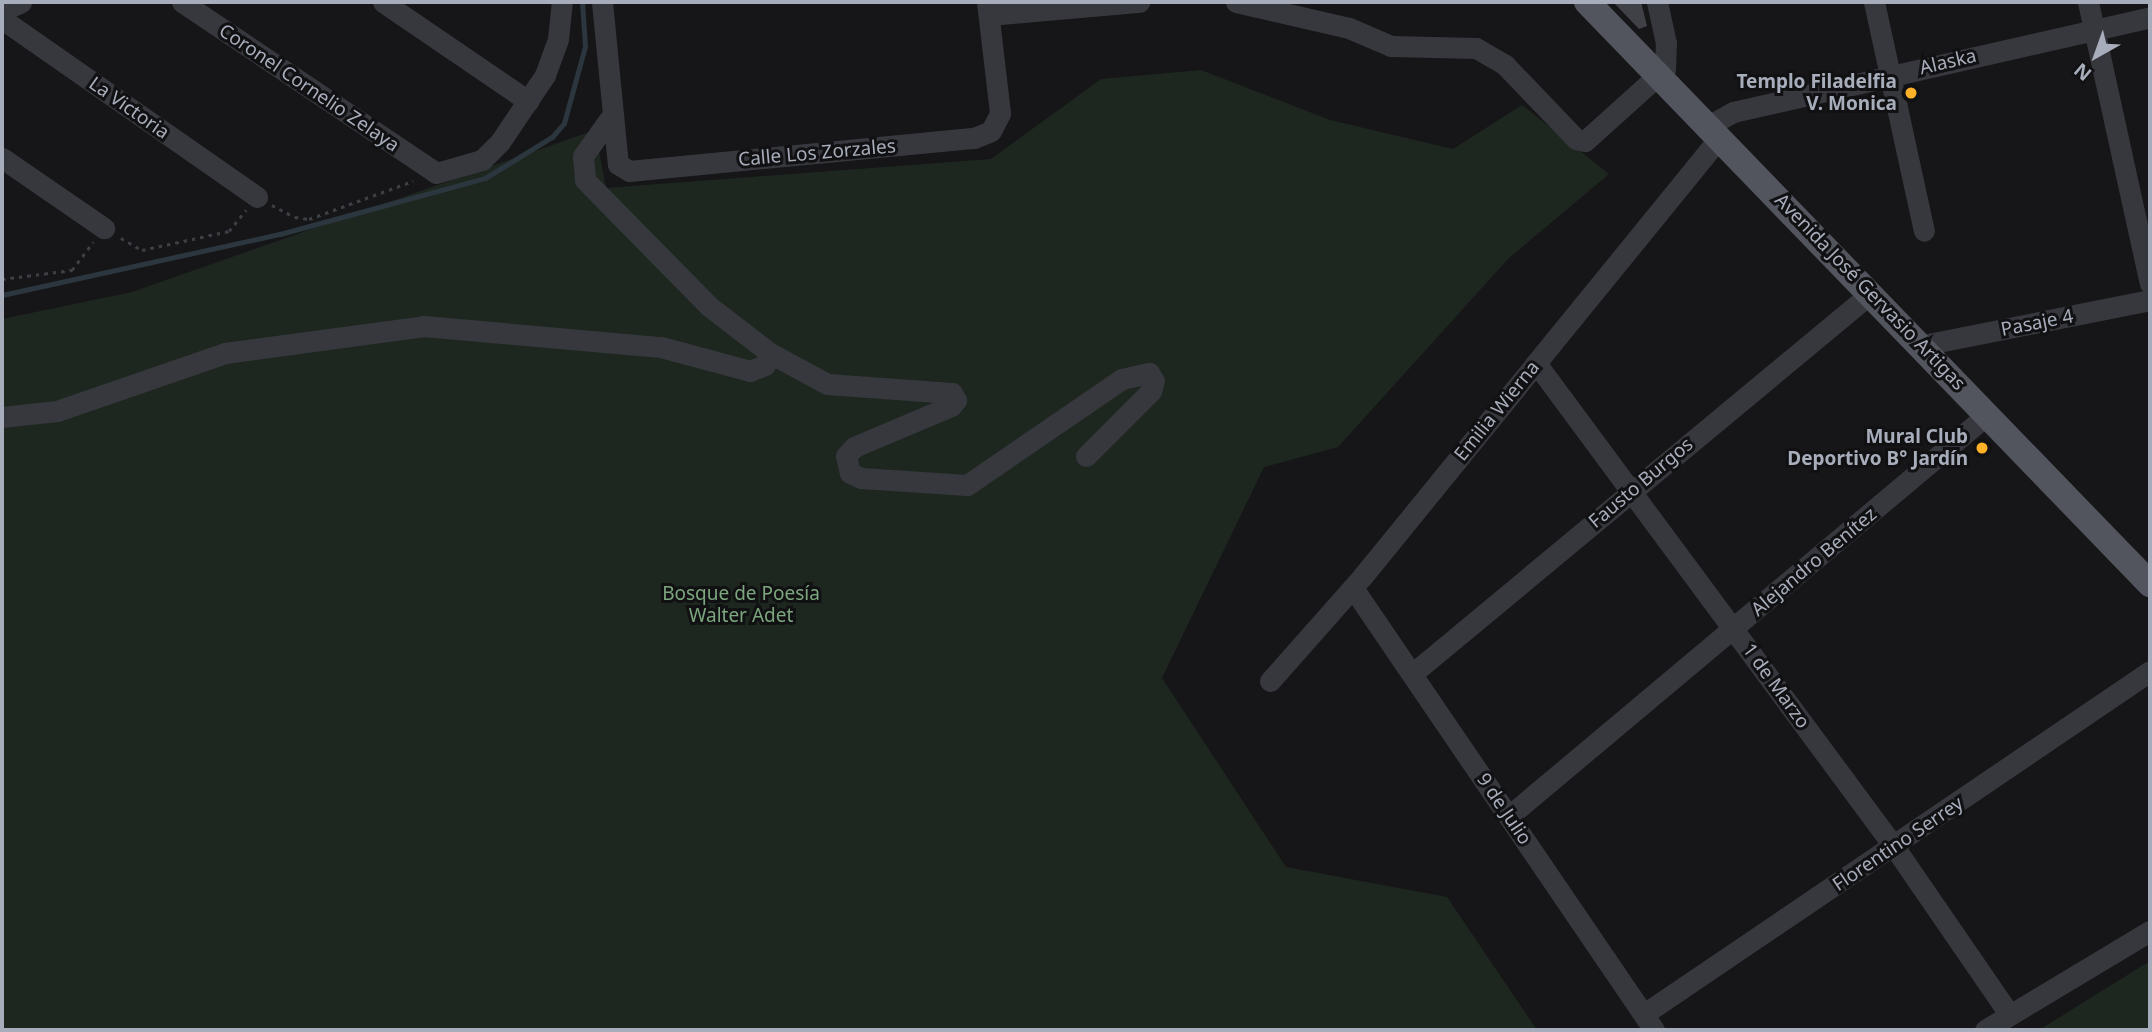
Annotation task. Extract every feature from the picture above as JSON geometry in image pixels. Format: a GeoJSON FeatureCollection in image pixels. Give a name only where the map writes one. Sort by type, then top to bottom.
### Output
{"type":"FeatureCollection","features":[{"type":"Feature","properties":{"kind":"main road","name":"Avenida José Gervasio Artigas"},"geometry":{"type":"LineString","coordinates":[[1587,2],[1923,345],[2150,584]]}},
{"type":"Feature","properties":{"kind":"street"},"geometry":{"type":"LineString","coordinates":[[2,11],[20,2]]}},
{"type":"Feature","properties":{"kind":"street","name":"Coronel Cornelio Zelaya"},"geometry":{"type":"LineString","coordinates":[[182,2],[436,173]]}},
{"type":"Feature","properties":{"kind":"street"},"geometry":{"type":"LineString","coordinates":[[383,2],[528,101]]}},
{"type":"Feature","properties":{"kind":"street"},"geometry":{"type":"LineString","coordinates":[[436,173],[489,155],[528,101],[554,54],[562,2]]}},
{"type":"Feature","properties":{"kind":"street"},"geometry":{"type":"LineString","coordinates":[[602,2],[613,114],[583,156],[585,180],[695,293],[771,353],[827,384],[952,393],[956,400],[951,406],[854,447],[846,456],[850,473],[861,478],[951,487],[978,480],[1130,374],[1149,373],[1154,381],[1151,391],[1086,456]]}},
{"type":"Feature","properties":{"kind":"street"},"geometry":{"type":"LineString","coordinates":[[988,8],[1139,2]]}},
{"type":"Feature","properties":{"kind":"street"},"geometry":{"type":"LineString","coordinates":[[1236,2],[1349,28],[1391,46],[1476,48],[1505,65],[1576,138],[1585,141],[1660,76],[1667,57],[1657,2]]}},
{"type":"Feature","properties":{"kind":"street"},"geometry":{"type":"LineString","coordinates":[[1874,2],[1924,232]]}},
{"type":"Feature","properties":{"kind":"street"},"geometry":{"type":"LineString","coordinates":[[2088,2],[2150,284]]}},
{"type":"Feature","properties":{"kind":"street","name":"Calle Los Zorzales"},"geometry":{"type":"LineString","coordinates":[[613,114],[618,164],[622,170],[974,138],[991,131],[1000,113],[988,8]]}},
{"type":"Feature","properties":{"kind":"street","name":"Alaska"},"geometry":{"type":"LineString","coordinates":[[1714,131],[1733,112],[2150,17]]}},
{"type":"Feature","properties":{"kind":"street","name":"La Victoria"},"geometry":{"type":"LineString","coordinates":[[2,19],[257,197]]}},
{"type":"Feature","properties":{"kind":"street","name":"Emilia Wierna"},"geometry":{"type":"LineString","coordinates":[[1270,681],[1353,588],[1536,363],[1714,131]]}},
{"type":"Feature","properties":{"kind":"street"},"geometry":{"type":"LineString","coordinates":[[2,158],[104,228]]}},
{"type":"Feature","properties":{"kind":"street","name":"Fausto Burgos"},"geometry":{"type":"LineString","coordinates":[[1412,674],[1871,293]]}},
{"type":"Feature","properties":{"kind":"street","name":"Pasaje 4"},"geometry":{"type":"LineString","coordinates":[[1923,345],[2150,300]]}},
{"type":"Feature","properties":{"kind":"street"},"geometry":{"type":"LineString","coordinates":[[2,417],[57,411],[225,353],[424,326],[661,347],[750,371],[765,365],[771,353]]}},
{"type":"Feature","properties":{"kind":"street","name":"1 de Marzo"},"geometry":{"type":"LineString","coordinates":[[1536,363],[1633,489],[1895,848],[2009,1014]]}},
{"type":"Feature","properties":{"kind":"street","name":"Alejandro Benítez"},"geometry":{"type":"LineString","coordinates":[[1509,816],[1988,414]]}},
{"type":"Feature","properties":{"kind":"street","name":"9 de Julio"},"geometry":{"type":"LineString","coordinates":[[1353,588],[1649,1022]]}},
{"type":"Feature","properties":{"kind":"street","name":"Florentino Serrey"},"geometry":{"type":"LineString","coordinates":[[1649,1022],[2150,671]]}},
{"type":"Feature","properties":{"kind":"street"},"geometry":{"type":"LineString","coordinates":[[1985,1030],[2150,930]]}},
{"type":"Feature","properties":{"kind":"path"},"geometry":{"type":"LineString","coordinates":[[2,279],[72,270],[104,228],[142,250],[229,231],[257,197],[295,217],[309,219],[436,173]]}},
{"type":"Feature","properties":{"kind":"green space","name":"Bosque de Poesía Walter Adet"},"geometry":{"type":"Polygon","coordinates":[[[1201,70],[1330,120],[1453,149],[1522,105],[1609,174],[1508,259],[1338,447],[1264,467],[1162,678],[1286,867],[1447,897],[1537,1030],[2,1030],[2,319],[132,292],[595,130],[606,188],[991,159],[1101,79],[1201,70]]]}},
{"type":"Feature","properties":{"kind":"green space"},"geometry":{"type":"Polygon","coordinates":[[[2150,961],[2150,1030],[2039,1030],[2150,961]]]}},
{"type":"Feature","properties":{"kind":"building"},"geometry":{"type":"Polygon","coordinates":[[[1613,2],[1641,2],[1647,26],[1639,29],[1613,2]]]}},
{"type":"Feature","properties":{"kind":"waterway"},"geometry":{"type":"LineString","coordinates":[[2,295],[280,234],[485,178],[552,137],[564,123],[585,46],[582,2]]}},
{"type":"Feature","properties":{"kind":"place","name":"Templo Filadelfia V. Monica"},"geometry":{"type":"Point","coordinates":[1911,93]}},
{"type":"Feature","properties":{"kind":"place","name":"Mural Club Deportivo B° Jardín"},"geometry":{"type":"Point","coordinates":[1982,448]}}]}
